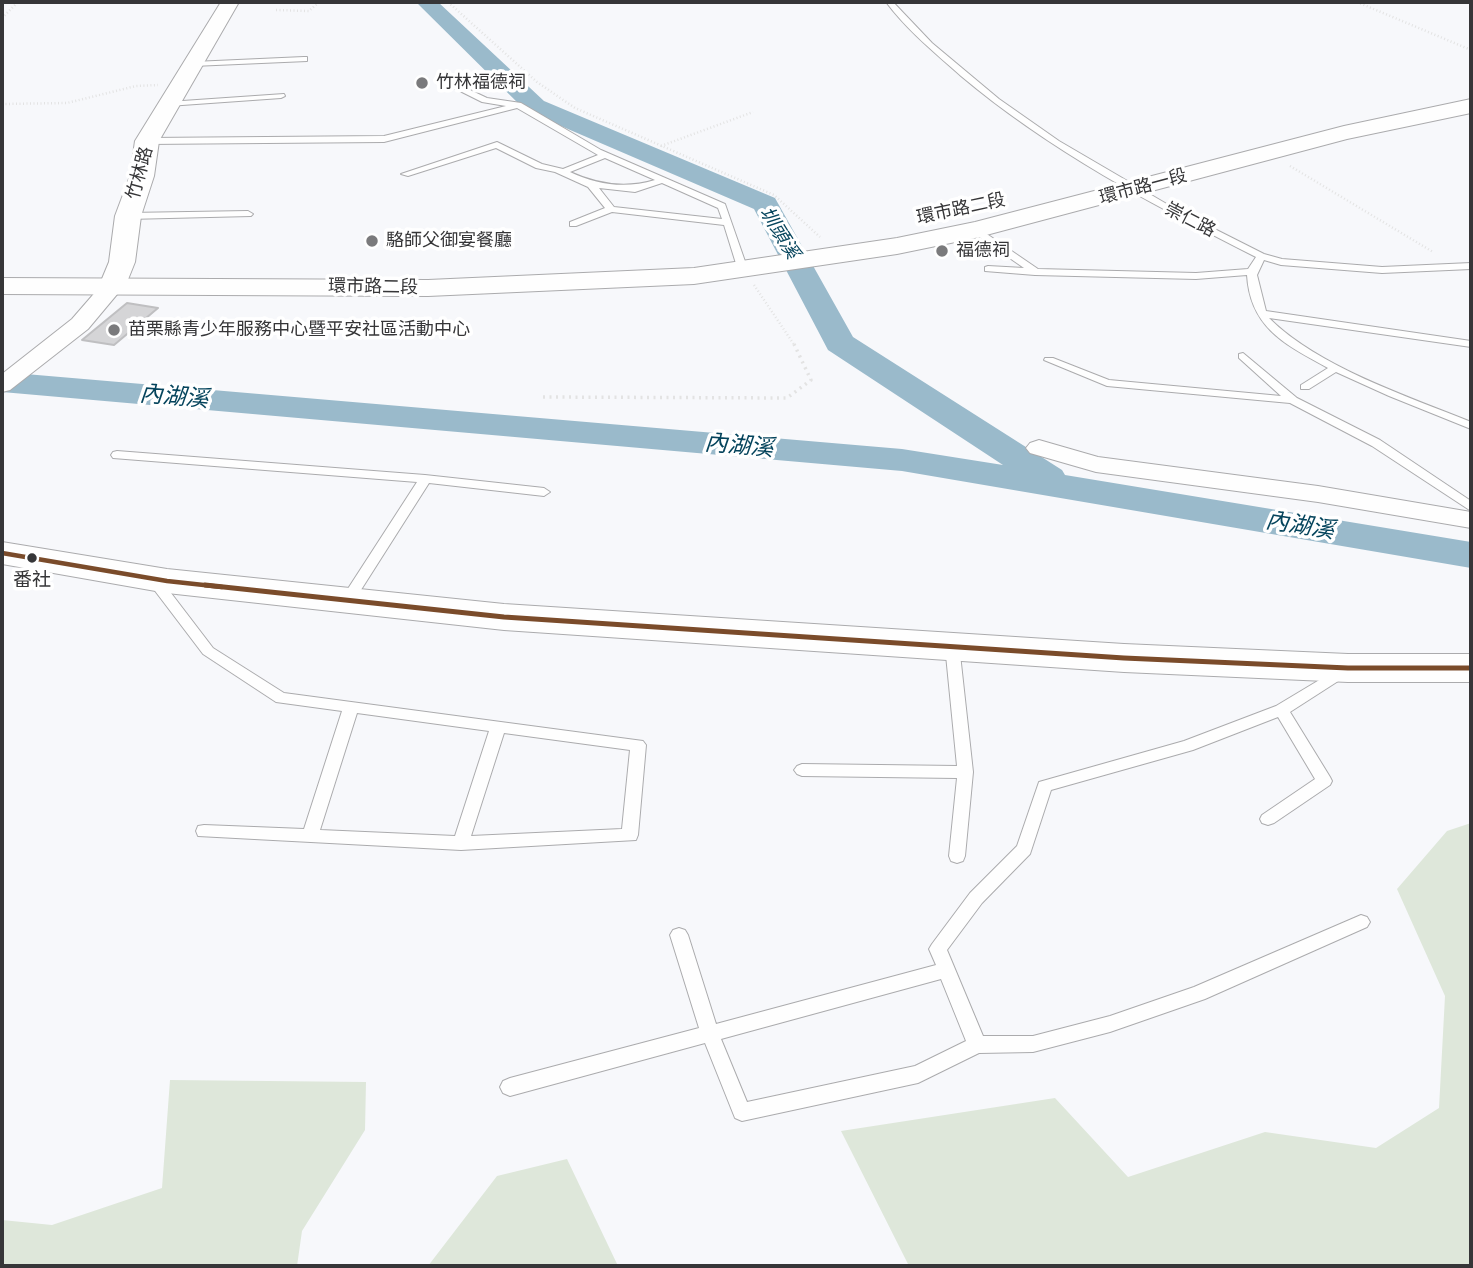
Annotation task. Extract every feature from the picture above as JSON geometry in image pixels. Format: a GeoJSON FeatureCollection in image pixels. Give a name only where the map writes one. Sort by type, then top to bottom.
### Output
{"type":"FeatureCollection","features":[{"type":"Feature","properties":{"kind":"main road","name":"竹林路"},"geometry":{"type":"LineString","coordinates":[[118,274],[128,216],[142,176],[147,141],[230,2]]}},
{"type":"Feature","properties":{"kind":"main road","name":"環市路一段"},"geometry":{"type":"LineString","coordinates":[[1112,175],[1328,119],[1471,91]]}},
{"type":"Feature","properties":{"kind":"main road","name":"環市路一段"},"geometry":{"type":"LineString","coordinates":[[815,245],[975,230],[1343,133],[1471,106]]}},
{"type":"Feature","properties":{"kind":"main road","name":"環市路二段"},"geometry":{"type":"LineString","coordinates":[[2,263],[118,274],[428,288],[694,276],[740,259],[815,245],[1112,175]]}},
{"type":"Feature","properties":{"kind":"main road","name":"環市路二段"},"geometry":{"type":"LineString","coordinates":[[2,286],[118,274]]}},
{"type":"Feature","properties":{"kind":"main road"},"geometry":{"type":"LineString","coordinates":[[2,553],[153,579],[504,617],[1124,658],[1348,668],[1471,668]]}},
{"type":"Feature","properties":{"kind":"street"},"geometry":{"type":"LineString","coordinates":[[2,385],[80,324],[118,274]]}},
{"type":"Feature","properties":{"kind":"street"},"geometry":{"type":"LineString","coordinates":[[1039,448],[1096,464],[1318,494],[1471,520]]}},
{"type":"Feature","properties":{"kind":"lane","name":"崇仁路"},"geometry":{"type":"LineString","coordinates":[[889,2],[929,45],[996,101],[1056,143],[1134,190],[1261,256],[1281,262],[1382,270],[1471,266]]}},
{"type":"Feature","properties":{"kind":"lane"},"geometry":{"type":"LineString","coordinates":[[193,64],[304,59]]}},
{"type":"Feature","properties":{"kind":"lane"},"geometry":{"type":"LineString","coordinates":[[449,82],[485,100],[518,105],[606,155],[722,206],[740,259]]}},
{"type":"Feature","properties":{"kind":"lane"},"geometry":{"type":"LineString","coordinates":[[168,104],[281,96]]}},
{"type":"Feature","properties":{"kind":"lane"},"geometry":{"type":"LineString","coordinates":[[147,141],[384,139],[518,105]]}},
{"type":"Feature","properties":{"kind":"lane"},"geometry":{"type":"LineString","coordinates":[[491,133],[497,145],[539,166],[563,172],[591,185],[635,189],[663,180]]}},
{"type":"Feature","properties":{"kind":"lane"},"geometry":{"type":"LineString","coordinates":[[405,174],[497,145]]}},
{"type":"Feature","properties":{"kind":"lane"},"geometry":{"type":"LineString","coordinates":[[563,172],[606,155]]}},
{"type":"Feature","properties":{"kind":"lane"},"geometry":{"type":"LineString","coordinates":[[591,185],[611,209]]}},
{"type":"Feature","properties":{"kind":"lane"},"geometry":{"type":"LineString","coordinates":[[573,224],[611,209],[728,223]]}},
{"type":"Feature","properties":{"kind":"lane"},"geometry":{"type":"LineString","coordinates":[[128,216],[248,214]]}},
{"type":"Feature","properties":{"kind":"lane"},"geometry":{"type":"LineString","coordinates":[[975,230],[1036,272]]}},
{"type":"Feature","properties":{"kind":"lane"},"geometry":{"type":"LineString","coordinates":[[1261,256],[1252,272],[1257,306],[1290,342],[1336,367],[1471,426]]}},
{"type":"Feature","properties":{"kind":"lane"},"geometry":{"type":"LineString","coordinates":[[988,269],[1196,276],[1252,272]]}},
{"type":"Feature","properties":{"kind":"lane"},"geometry":{"type":"LineString","coordinates":[[1262,314],[1471,344]]}},
{"type":"Feature","properties":{"kind":"lane"},"geometry":{"type":"LineString","coordinates":[[1243,356],[1293,400],[1376,443],[1471,507]]}},
{"type":"Feature","properties":{"kind":"lane"},"geometry":{"type":"LineString","coordinates":[[1049,360],[1107,383],[1293,400]]}},
{"type":"Feature","properties":{"kind":"lane"},"geometry":{"type":"LineString","coordinates":[[1305,387],[1336,367]]}},
{"type":"Feature","properties":{"kind":"lane"},"geometry":{"type":"LineString","coordinates":[[117,455],[544,492]]}},
{"type":"Feature","properties":{"kind":"lane"},"geometry":{"type":"LineString","coordinates":[[347,601],[425,480]]}},
{"type":"Feature","properties":{"kind":"lane"},"geometry":{"type":"LineString","coordinates":[[153,579],[208,650],[281,698],[638,745],[630,835],[461,843],[204,831]]}},
{"type":"Feature","properties":{"kind":"lane"},"geometry":{"type":"LineString","coordinates":[[952,645],[965,772],[957,856]]}},
{"type":"Feature","properties":{"kind":"lane"},"geometry":{"type":"LineString","coordinates":[[977,1045],[938,948],[976,898],[1024,849],[1045,786],[1188,746],[1280,710],[1348,668]]}},
{"type":"Feature","properties":{"kind":"lane"},"geometry":{"type":"LineString","coordinates":[[310,836],[351,708]]}},
{"type":"Feature","properties":{"kind":"lane"},"geometry":{"type":"LineString","coordinates":[[1268,819],[1324,781],[1280,710]]}},
{"type":"Feature","properties":{"kind":"lane"},"geometry":{"type":"LineString","coordinates":[[461,843],[498,727]]}},
{"type":"Feature","properties":{"kind":"lane"},"geometry":{"type":"LineString","coordinates":[[802,770],[965,772]]}},
{"type":"Feature","properties":{"kind":"lane"},"geometry":{"type":"LineString","coordinates":[[679,935],[710,1034],[742,1112],[918,1074],[977,1045],[1033,1044],[1110,1024],[1199,993],[1361,922]]}},
{"type":"Feature","properties":{"kind":"lane"},"geometry":{"type":"LineString","coordinates":[[510,1087],[947,970]]}},
{"type":"Feature","properties":{"kind":"path"},"geometry":{"type":"LineString","coordinates":[[2,18],[18,2]]}},
{"type":"Feature","properties":{"kind":"path"},"geometry":{"type":"LineString","coordinates":[[276,10],[309,11],[319,2]]}},
{"type":"Feature","properties":{"kind":"path"},"geometry":{"type":"LineString","coordinates":[[448,2],[537,82],[575,108],[774,195],[815,245]]}},
{"type":"Feature","properties":{"kind":"path"},"geometry":{"type":"LineString","coordinates":[[1357,2],[1471,50]]}},
{"type":"Feature","properties":{"kind":"path"},"geometry":{"type":"LineString","coordinates":[[2,104],[67,103],[136,86],[180,84]]}},
{"type":"Feature","properties":{"kind":"path"},"geometry":{"type":"LineString","coordinates":[[660,146],[753,112]]}},
{"type":"Feature","properties":{"kind":"path"},"geometry":{"type":"LineString","coordinates":[[1268,153],[1457,266]]}},
{"type":"Feature","properties":{"kind":"path"},"geometry":{"type":"LineString","coordinates":[[543,397],[787,398],[811,380],[793,341],[740,259]]}},
{"type":"Feature","properties":{"kind":"shaded area"},"geometry":{"type":"Polygon","coordinates":[[[1471,823],[1471,1266],[909,1266],[841,1131],[1055,1098],[1128,1177],[1265,1132],[1376,1148],[1439,1108],[1445,996],[1397,889],[1447,831],[1471,823]]]}},
{"type":"Feature","properties":{"kind":"shaded area"},"geometry":{"type":"Polygon","coordinates":[[[170,1080],[366,1082],[365,1130],[302,1231],[297,1266],[2,1266],[2,1220],[52,1225],[162,1188],[170,1080]]]}},
{"type":"Feature","properties":{"kind":"shaded area"},"geometry":{"type":"Polygon","coordinates":[[[567,1159],[618,1266],[428,1266],[497,1176],[567,1159]]]}},
{"type":"Feature","properties":{"kind":"building","name":"苗栗縣青少年服務中心暨平安社區活動中心"},"geometry":{"type":"Polygon","coordinates":[[[127,303],[158,308],[114,345],[82,340],[127,303]]]}},
{"type":"Feature","properties":{"kind":"waterway","name":"圳頭溪"},"geometry":{"type":"LineString","coordinates":[[426,2],[535,106],[765,204],[840,343],[1048,478]]}},
{"type":"Feature","properties":{"kind":"waterway","name":"內湖溪"},"geometry":{"type":"LineString","coordinates":[[2,382],[902,460],[1471,555]]}},
{"type":"Feature","properties":{"kind":"transit line"},"geometry":{"type":"LineString","coordinates":[[2,553],[167,581],[504,617],[1124,658],[1348,668],[1471,668]]}},
{"type":"Feature","properties":{"kind":"place","name":"竹林福德祠"},"geometry":{"type":"Point","coordinates":[422,83]}},
{"type":"Feature","properties":{"kind":"place","name":"駱師父御宴餐廳"},"geometry":{"type":"Point","coordinates":[372,241]}},
{"type":"Feature","properties":{"kind":"place","name":"福德祠"},"geometry":{"type":"Point","coordinates":[942,251]}},
{"type":"Feature","properties":{"kind":"place","name":"苗栗縣青少年服務中心暨平安社區活動中心"},"geometry":{"type":"Point","coordinates":[114,330]}},
{"type":"Feature","properties":{"kind":"place","name":"番社"},"geometry":{"type":"Point","coordinates":[32,558]}}]}
